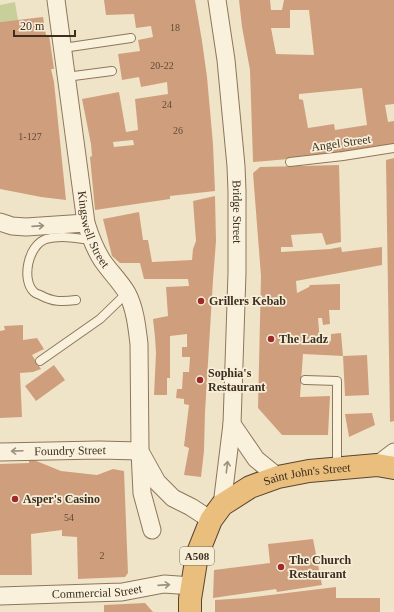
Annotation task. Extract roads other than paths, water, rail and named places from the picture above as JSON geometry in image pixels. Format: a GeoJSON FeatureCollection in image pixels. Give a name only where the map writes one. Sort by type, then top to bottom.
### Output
{"type":"FeatureCollection","features":[{"type":"Feature","properties":{"kind":"highway","name":"Saint John's Street"},"geometry":{"type":"LineString","coordinates":[[217,513],[250,487],[278,477],[309,471],[388,462]]}},
{"type":"Feature","properties":{"kind":"highway","name":"Bridge Street"},"geometry":{"type":"LineString","coordinates":[[190,612],[190,599],[197,555],[217,513]]}},
{"type":"Feature","properties":{"kind":"street","name":"Kingswell Street"},"geometry":{"type":"LineString","coordinates":[[56,0],[86,223],[92,240],[102,260],[127,293],[133,309],[139,344],[142,493],[152,530]]}},
{"type":"Feature","properties":{"kind":"street","name":"Bridge Street"},"geometry":{"type":"LineString","coordinates":[[217,0],[226,60],[236,166],[237,273],[232,424],[217,513]]}},
{"type":"Feature","properties":{"kind":"street"},"geometry":{"type":"LineString","coordinates":[[0,222],[12,226],[26,227],[86,223]]}},
{"type":"Feature","properties":{"kind":"street"},"geometry":{"type":"LineString","coordinates":[[232,424],[256,459],[278,477]]}},
{"type":"Feature","properties":{"kind":"street","name":"Foundry Street"},"geometry":{"type":"LineString","coordinates":[[0,452],[99,450],[140,451]]}},
{"type":"Feature","properties":{"kind":"street","name":"Kingswell Street"},"geometry":{"type":"LineString","coordinates":[[140,451],[157,482],[173,498],[191,507],[217,513]]}},
{"type":"Feature","properties":{"kind":"street","name":"Commercial Street"},"geometry":{"type":"LineString","coordinates":[[0,596],[122,592],[164,584],[192,586]]}},
{"type":"Feature","properties":{"kind":"lane"},"geometry":{"type":"LineString","coordinates":[[63,48],[131,38]]}},
{"type":"Feature","properties":{"kind":"lane"},"geometry":{"type":"LineString","coordinates":[[66,78],[112,71]]}},
{"type":"Feature","properties":{"kind":"lane","name":"Angel Street"},"geometry":{"type":"LineString","coordinates":[[290,162],[394,148]]}},
{"type":"Feature","properties":{"kind":"lane"},"geometry":{"type":"LineString","coordinates":[[76,300],[63,302],[52,300],[34,292],[28,283],[28,263],[36,245],[44,240],[56,237],[92,240]]}},
{"type":"Feature","properties":{"kind":"lane"},"geometry":{"type":"LineString","coordinates":[[40,361],[100,319],[127,293]]}},
{"type":"Feature","properties":{"kind":"lane"},"geometry":{"type":"LineString","coordinates":[[305,380],[337,381],[337,468]]}},
{"type":"Feature","properties":{"kind":"place","name":"Grillers Kebab"},"geometry":{"type":"Point","coordinates":[201,301]}},
{"type":"Feature","properties":{"kind":"place","name":"The Ladz"},"geometry":{"type":"Point","coordinates":[271,339]}},
{"type":"Feature","properties":{"kind":"place","name":"Sophia's Restaurant"},"geometry":{"type":"Point","coordinates":[200,380]}},
{"type":"Feature","properties":{"kind":"place","name":"Asper's Casino"},"geometry":{"type":"Point","coordinates":[15,499]}},
{"type":"Feature","properties":{"kind":"place","name":"The Church Restaurant"},"geometry":{"type":"Point","coordinates":[281,567]}}]}
